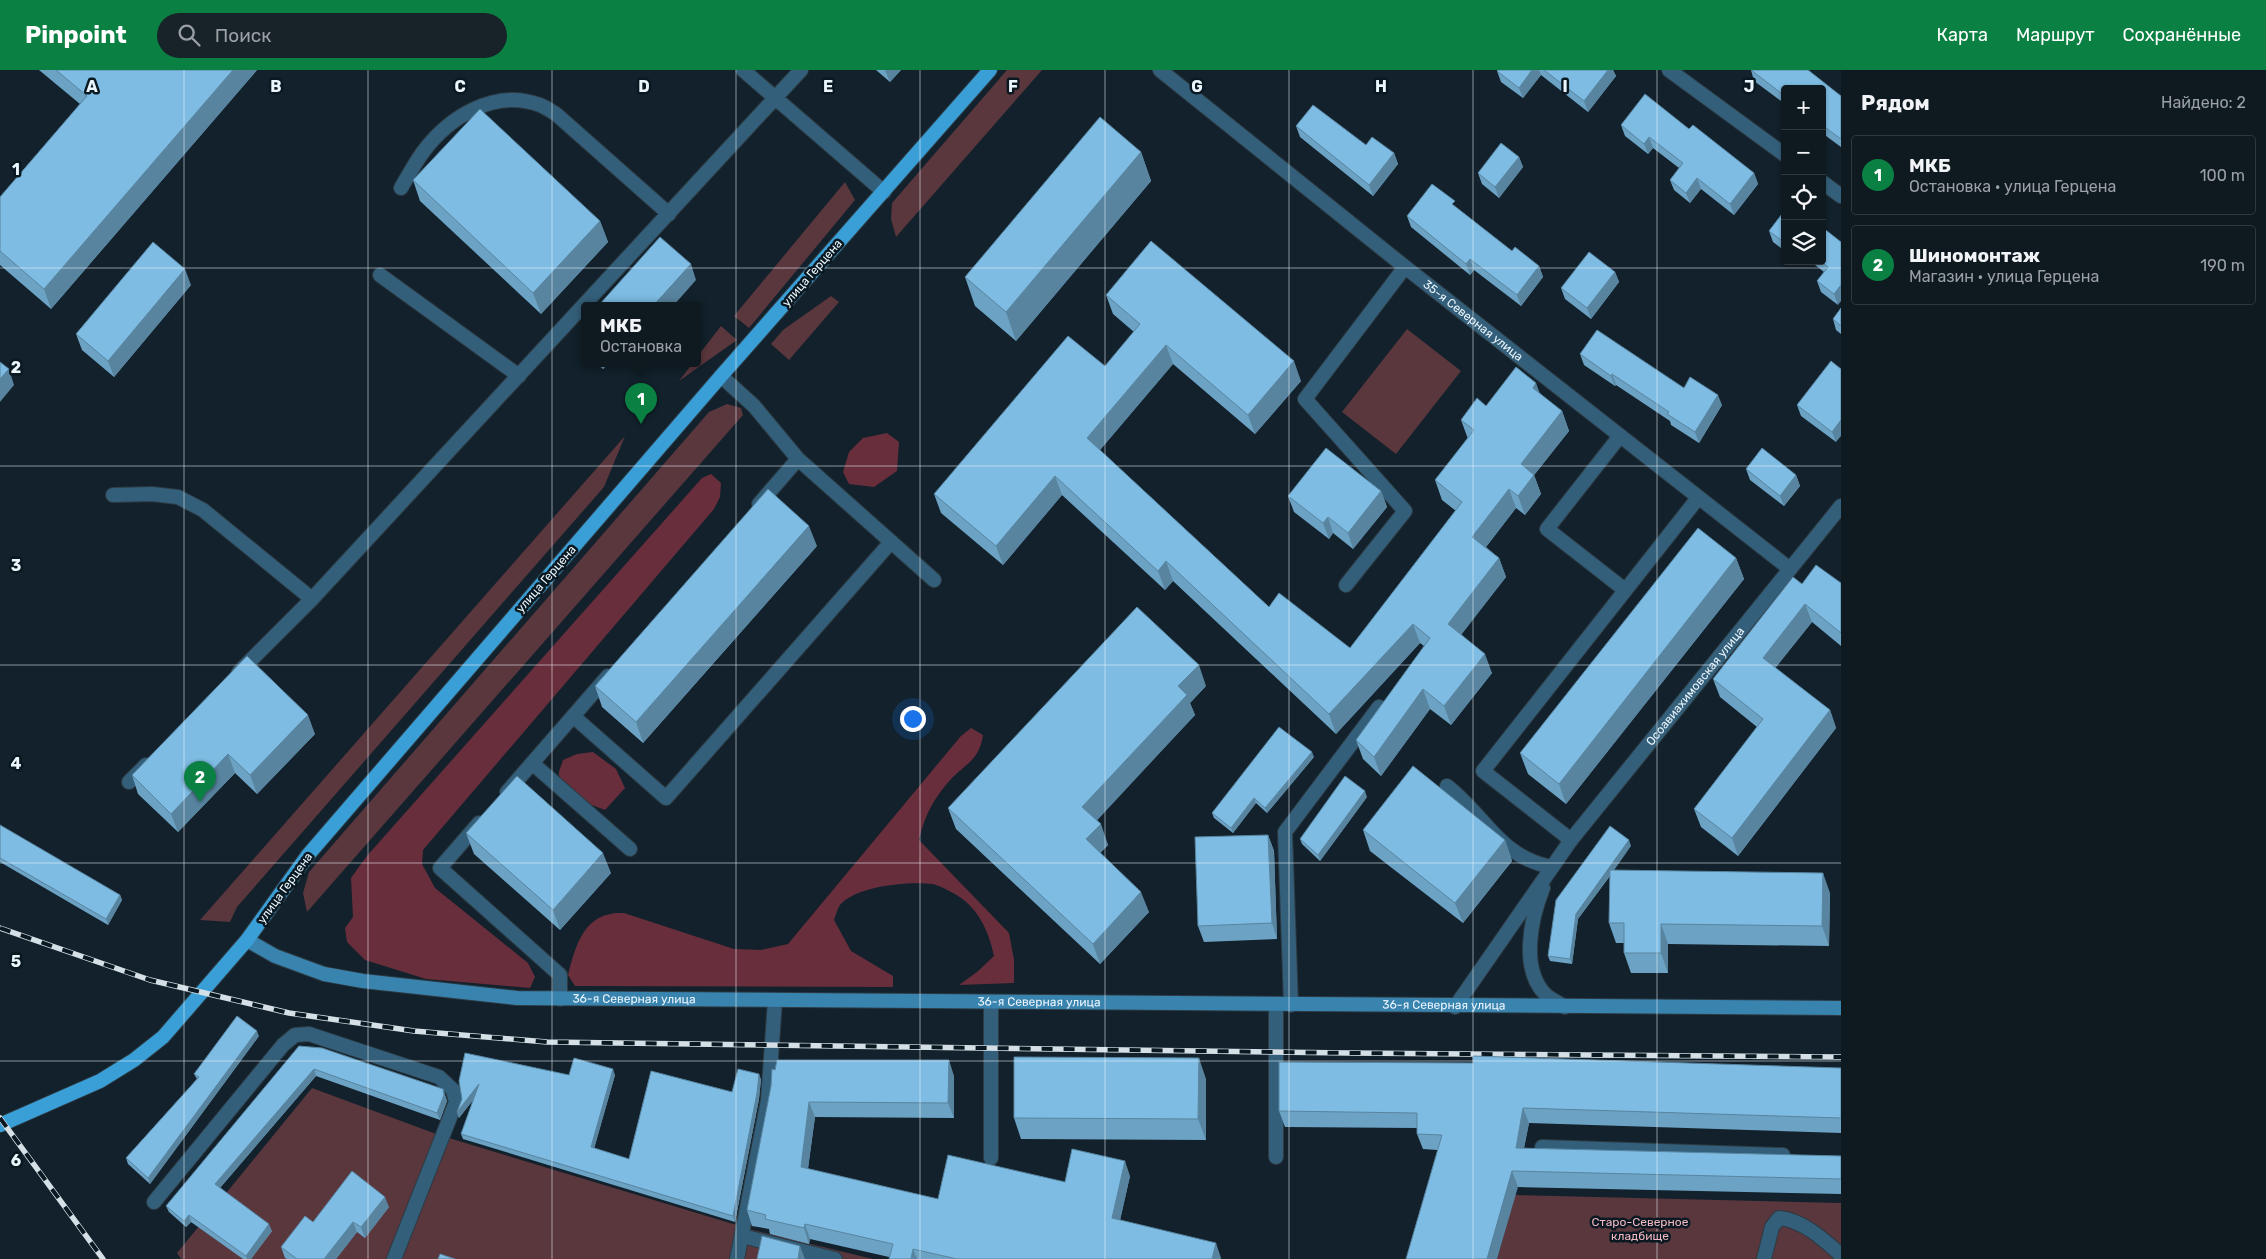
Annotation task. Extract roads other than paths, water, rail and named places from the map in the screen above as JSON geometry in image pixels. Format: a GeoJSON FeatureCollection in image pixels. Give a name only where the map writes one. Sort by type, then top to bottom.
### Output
{"type":"FeatureCollection","features":[{"type":"Feature","properties":{"kind":"main road","name":"улица Герцена"},"geometry":{"type":"LineString","coordinates":[[0,1126],[100,1081],[134,1060],[163,1037],[247,940],[308,855],[721,376],[990,70]]}},
{"type":"Feature","properties":{"kind":"main road","name":"36-я Северная улица"},"geometry":{"type":"LineString","coordinates":[[247,940],[274,956],[324,974],[363,981],[517,998],[1455,1007],[1841,1008]]}},
{"type":"Feature","properties":{"kind":"street"},"geometry":{"type":"LineString","coordinates":[[743,70],[884,192]]}},
{"type":"Feature","properties":{"kind":"street"},"geometry":{"type":"LineString","coordinates":[[588,302],[777,99],[801,70]]}},
{"type":"Feature","properties":{"kind":"street","name":"35-я Северная улица"},"geometry":{"type":"LineString","coordinates":[[1160,70],[1405,267],[1790,569]]}},
{"type":"Feature","properties":{"kind":"street"},"geometry":{"type":"LineString","coordinates":[[1669,70],[1781,152]]}},
{"type":"Feature","properties":{"kind":"street"},"geometry":{"type":"LineString","coordinates":[[401,188],[423,151],[445,128],[466,112],[490,102],[518,100],[540,104],[556,114],[669,214]]}},
{"type":"Feature","properties":{"kind":"street"},"geometry":{"type":"LineString","coordinates":[[1826,185],[1841,196]]}},
{"type":"Feature","properties":{"kind":"street"},"geometry":{"type":"LineString","coordinates":[[1346,585],[1405,511],[1305,399],[1405,267]]}},
{"type":"Feature","properties":{"kind":"street"},"geometry":{"type":"LineString","coordinates":[[380,275],[519,376]]}},
{"type":"Feature","properties":{"kind":"street"},"geometry":{"type":"LineString","coordinates":[[227,684],[312,599],[581,309]]}},
{"type":"Feature","properties":{"kind":"street"},"geometry":{"type":"LineString","coordinates":[[721,376],[754,406],[798,460],[934,580]]}},
{"type":"Feature","properties":{"kind":"street"},"geometry":{"type":"LineString","coordinates":[[1620,436],[1547,529],[1625,590]]}},
{"type":"Feature","properties":{"kind":"street"},"geometry":{"type":"LineString","coordinates":[[753,511],[798,460]]}},
{"type":"Feature","properties":{"kind":"street"},"geometry":{"type":"LineString","coordinates":[[113,495],[152,494],[178,497],[203,510],[312,599]]}},
{"type":"Feature","properties":{"kind":"street"},"geometry":{"type":"LineString","coordinates":[[1571,840],[1483,770],[1698,498]]}},
{"type":"Feature","properties":{"kind":"street","name":"Осоавиахимовская улица"},"geometry":{"type":"LineString","coordinates":[[1455,1007],[1571,840],[1841,506]]}},
{"type":"Feature","properties":{"kind":"street"},"geometry":{"type":"LineString","coordinates":[[573,716],[666,798],[891,542]]}},
{"type":"Feature","properties":{"kind":"street"},"geometry":{"type":"LineString","coordinates":[[499,800],[618,665]]}},
{"type":"Feature","properties":{"kind":"street"},"geometry":{"type":"LineString","coordinates":[[1291,1005],[1285,832],[1379,707]]}},
{"type":"Feature","properties":{"kind":"street"},"geometry":{"type":"LineString","coordinates":[[129,782],[157,754]]}},
{"type":"Feature","properties":{"kind":"street"},"geometry":{"type":"LineString","coordinates":[[532,763],[630,849]]}},
{"type":"Feature","properties":{"kind":"street"},"geometry":{"type":"LineString","coordinates":[[1447,786],[1462,797],[1498,840],[1517,854],[1536,864],[1551,867]]}},
{"type":"Feature","properties":{"kind":"street"},"geometry":{"type":"LineString","coordinates":[[486,816],[440,868],[560,975],[560,999]]}},
{"type":"Feature","properties":{"kind":"street","name":"Осоавиахимовская улица"},"geometry":{"type":"LineString","coordinates":[[1551,867],[1537,904],[1530,939],[1532,969],[1545,994],[1565,1007]]}},
{"type":"Feature","properties":{"kind":"street"},"geometry":{"type":"LineString","coordinates":[[737,1259],[768,1100],[775,1001]]}},
{"type":"Feature","properties":{"kind":"street"},"geometry":{"type":"LineString","coordinates":[[991,1003],[991,1158]]}},
{"type":"Feature","properties":{"kind":"street"},"geometry":{"type":"LineString","coordinates":[[1276,1005],[1276,1157]]}},
{"type":"Feature","properties":{"kind":"street"},"geometry":{"type":"LineString","coordinates":[[154,1202],[283,1045],[295,1035],[309,1034],[439,1077],[453,1090],[456,1102],[394,1259]]}},
{"type":"Feature","properties":{"kind":"street"},"geometry":{"type":"LineString","coordinates":[[1542,1147],[1801,1155]]}},
{"type":"Feature","properties":{"kind":"street"},"geometry":{"type":"LineString","coordinates":[[1764,1259],[1772,1227],[1779,1218],[1790,1219],[1822,1238],[1841,1255]]}},
{"type":"Feature","properties":{"kind":"street"},"geometry":{"type":"LineString","coordinates":[[742,1236],[826,1258]]}},
{"type":"Feature","properties":{"kind":"railway"},"geometry":{"type":"LineString","coordinates":[[0,928],[150,980],[289,1013],[414,1031],[547,1042],[1349,1053],[1841,1057]]}},
{"type":"Feature","properties":{"kind":"railway"},"geometry":{"type":"LineString","coordinates":[[0,1118],[103,1259]]}},
{"type":"Feature","properties":{"kind":"place","name":"МКБ"},"geometry":{"type":"Point","coordinates":[641,424]}},
{"type":"Feature","properties":{"kind":"place","name":"Шиномонтаж"},"geometry":{"type":"Point","coordinates":[200,802]}},
{"type":"Feature","properties":{"kind":"park label","name":"Старо-Северное кладбище"},"geometry":{"type":"Point","coordinates":[1640,1229]}}]}
